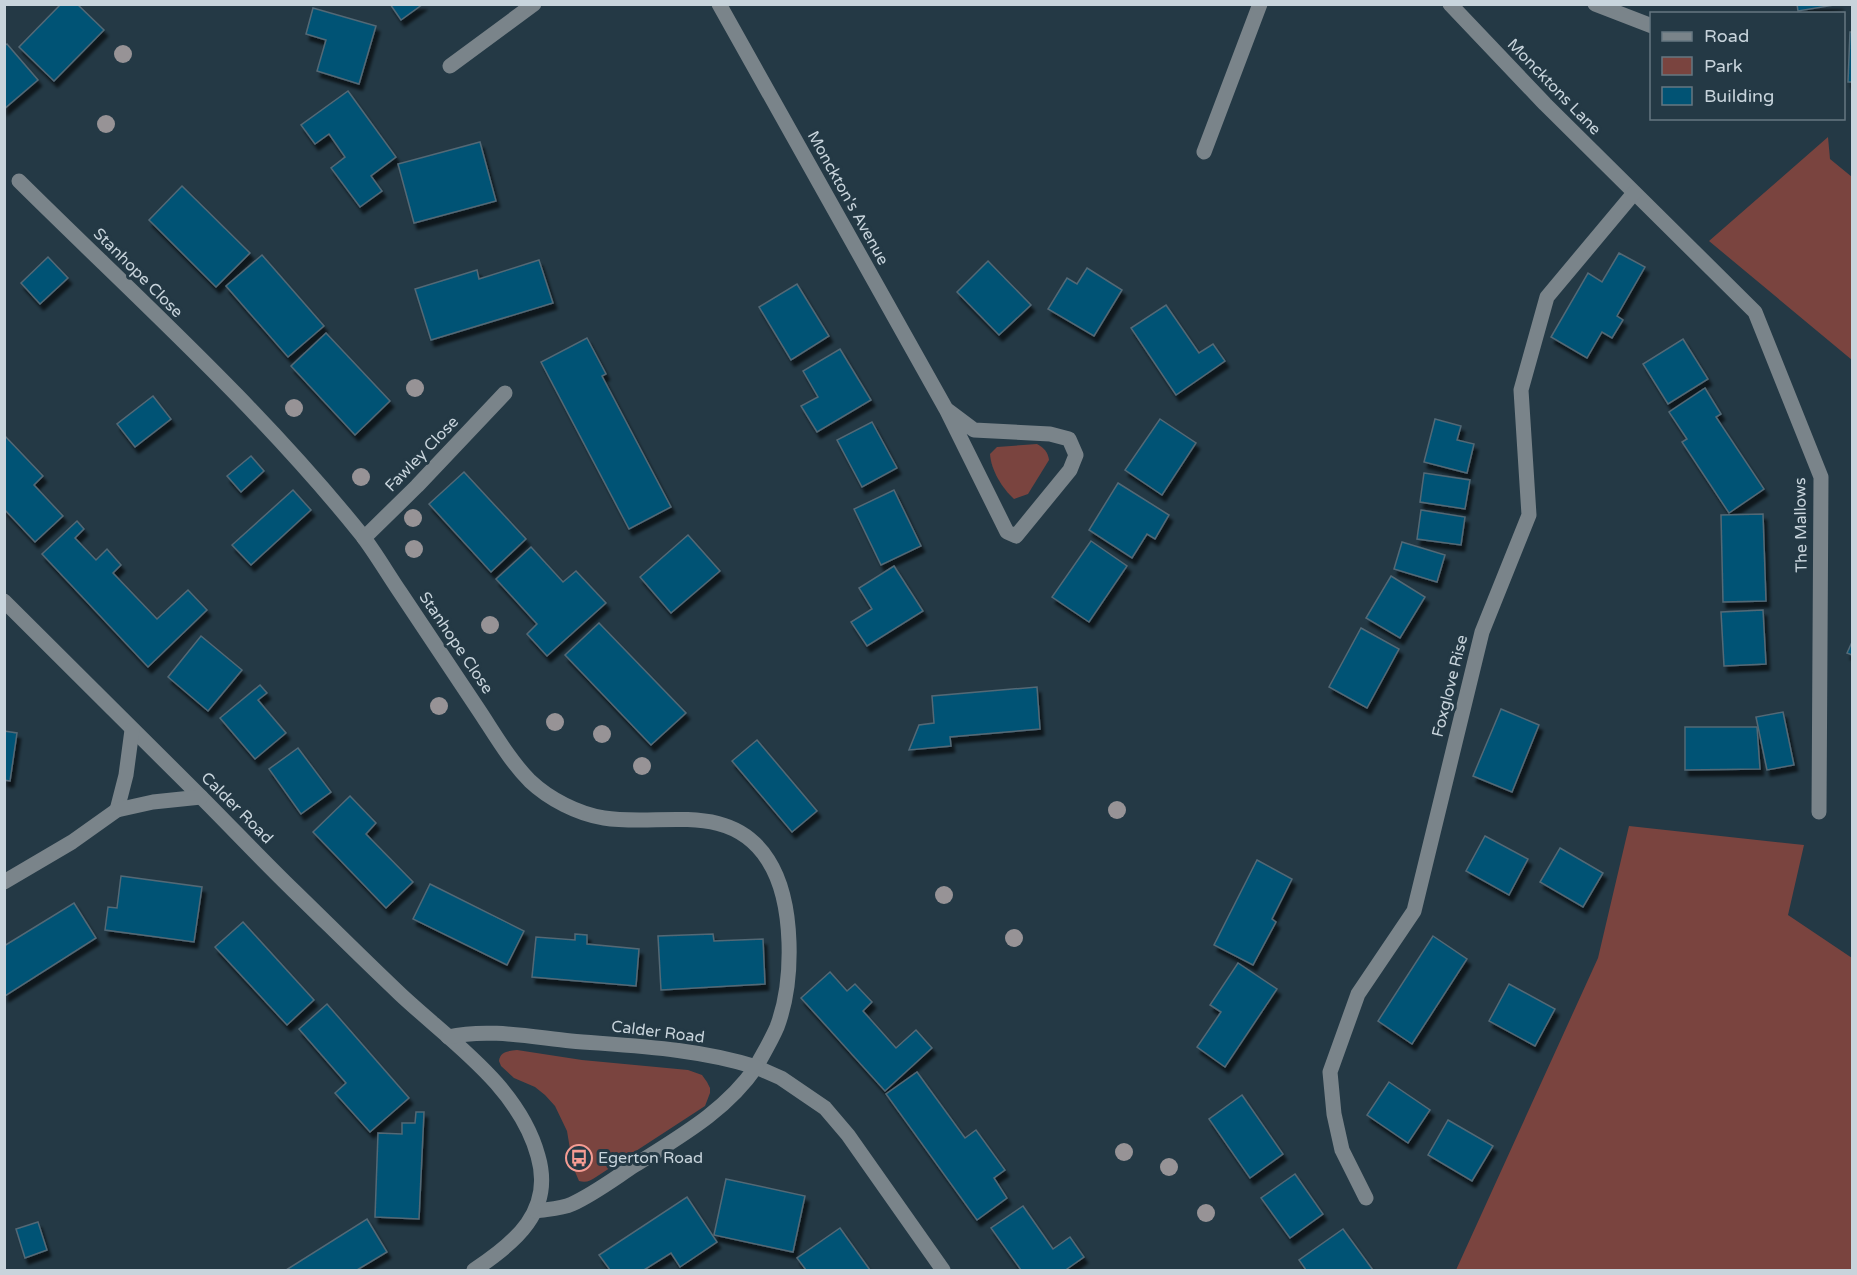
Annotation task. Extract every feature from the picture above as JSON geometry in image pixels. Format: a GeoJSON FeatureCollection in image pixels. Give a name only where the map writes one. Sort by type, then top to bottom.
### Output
{"type":"FeatureCollection","features":[{"type":"Feature","properties":{"kind":"street"},"geometry":{"type":"LineString","coordinates":[[450,66],[534,4]]}},
{"type":"Feature","properties":{"kind":"street","name":"Monckton's Avenue"},"geometry":{"type":"LineString","coordinates":[[719,4],[946,409],[1007,532],[1016,536],[1070,470],[1076,455],[1069,439],[1050,434],[974,430],[946,409]]}},
{"type":"Feature","properties":{"kind":"street"},"geometry":{"type":"LineString","coordinates":[[1204,152],[1260,4]]}},
{"type":"Feature","properties":{"kind":"street","name":"Moncktons Lane"},"geometry":{"type":"LineString","coordinates":[[1450,4],[1634,193]]}},
{"type":"Feature","properties":{"kind":"street"},"geometry":{"type":"LineString","coordinates":[[1594,4],[1650,25]]}},
{"type":"Feature","properties":{"kind":"street","name":"Stanhope Close"},"geometry":{"type":"LineString","coordinates":[[19,181],[269,428],[318,482],[364,538],[500,741],[527,778],[541,791],[577,811],[601,818],[706,820],[722,824],[749,837],[761,850],[770,862],[787,915],[789,961],[788,987],[782,1010],[776,1029],[756,1067]]}},
{"type":"Feature","properties":{"kind":"street","name":"The Mallows"},"geometry":{"type":"LineString","coordinates":[[1634,193],[1755,312],[1821,477],[1819,812]]}},
{"type":"Feature","properties":{"kind":"street","name":"Foxglove Rise"},"geometry":{"type":"LineString","coordinates":[[1366,1198],[1342,1150],[1334,1114],[1330,1072],[1358,994],[1414,911],[1482,632],[1528,515],[1521,390],[1547,297],[1634,193]]}},
{"type":"Feature","properties":{"kind":"street","name":"Fawley Close"},"geometry":{"type":"LineString","coordinates":[[364,538],[505,393]]}},
{"type":"Feature","properties":{"kind":"street","name":"Calder Road"},"geometry":{"type":"LineString","coordinates":[[4,601],[308,905],[506,1094],[532,1135],[539,1158],[541,1178],[536,1211]]}},
{"type":"Feature","properties":{"kind":"street"},"geometry":{"type":"LineString","coordinates":[[117,810],[126,775],[132,730]]}},
{"type":"Feature","properties":{"kind":"street"},"geometry":{"type":"LineString","coordinates":[[4,882],[72,842],[117,810],[153,802],[201,797]]}},
{"type":"Feature","properties":{"kind":"street","name":"Calder Road"},"geometry":{"type":"LineString","coordinates":[[448,1037],[467,1033],[505,1034],[671,1049],[733,1060],[781,1078],[825,1108],[848,1135],[944,1270]]}},
{"type":"Feature","properties":{"kind":"street"},"geometry":{"type":"LineString","coordinates":[[474,1270],[496,1256],[516,1238],[536,1211],[561,1208],[586,1196],[692,1128],[725,1104],[756,1067]]}},
{"type":"Feature","properties":{"kind":"green space"},"geometry":{"type":"Polygon","coordinates":[[[1828,137],[1830,159],[1852,177],[1852,360],[1709,241],[1828,137]]]}},
{"type":"Feature","properties":{"kind":"green space"},"geometry":{"type":"Polygon","coordinates":[[[1037,444],[1045,450],[1049,460],[1028,494],[1014,499],[998,478],[992,466],[990,454],[997,447],[1037,444]]]}},
{"type":"Feature","properties":{"kind":"green space"},"geometry":{"type":"Polygon","coordinates":[[[1629,826],[1804,845],[1788,915],[1852,958],[1852,1270],[1456,1270],[1598,958],[1629,826]]]}},
{"type":"Feature","properties":{"kind":"green space"},"geometry":{"type":"Polygon","coordinates":[[[517,1050],[582,1060],[688,1070],[702,1075],[710,1088],[710,1093],[705,1106],[594,1178],[581,1182],[573,1167],[567,1131],[555,1106],[535,1087],[514,1078],[501,1066],[499,1061],[501,1055],[517,1050]]]}},
{"type":"Feature","properties":{"kind":"building"},"geometry":{"type":"Polygon","coordinates":[[[61,4],[77,4],[104,30],[54,81],[19,47],[61,4]]]}},
{"type":"Feature","properties":{"kind":"building"},"geometry":{"type":"Polygon","coordinates":[[[390,4],[423,4],[401,20],[390,4]]]}},
{"type":"Feature","properties":{"kind":"building"},"geometry":{"type":"Polygon","coordinates":[[[1797,4],[1840,4],[1798,11],[1797,4]]]}},
{"type":"Feature","properties":{"kind":"building"},"geometry":{"type":"Polygon","coordinates":[[[313,8],[376,26],[359,84],[317,71],[326,40],[306,34],[313,8]]]}},
{"type":"Feature","properties":{"kind":"building"},"geometry":{"type":"Polygon","coordinates":[[[1850,32],[1852,32],[1852,82],[1848,82],[1850,32]]]}},
{"type":"Feature","properties":{"kind":"building"},"geometry":{"type":"Polygon","coordinates":[[[7,44],[38,80],[4,109],[4,46],[7,44]]]}},
{"type":"Feature","properties":{"kind":"building"},"geometry":{"type":"Polygon","coordinates":[[[348,91],[396,157],[371,176],[382,191],[360,207],[331,168],[345,157],[329,134],[315,144],[301,125],[348,91]]]}},
{"type":"Feature","properties":{"kind":"building"},"geometry":{"type":"Polygon","coordinates":[[[480,142],[496,201],[414,223],[398,164],[480,142]]]}},
{"type":"Feature","properties":{"kind":"building"},"geometry":{"type":"Polygon","coordinates":[[[182,186],[250,253],[216,287],[149,220],[182,186]]]}},
{"type":"Feature","properties":{"kind":"building"},"geometry":{"type":"Polygon","coordinates":[[[1619,253],[1645,267],[1617,316],[1623,320],[1612,338],[1602,332],[1587,358],[1551,337],[1588,273],[1602,282],[1619,253]]]}},
{"type":"Feature","properties":{"kind":"building"},"geometry":{"type":"Polygon","coordinates":[[[262,255],[324,326],[288,357],[226,286],[262,255]]]}},
{"type":"Feature","properties":{"kind":"building"},"geometry":{"type":"Polygon","coordinates":[[[48,257],[68,278],[40,304],[21,283],[48,257]]]}},
{"type":"Feature","properties":{"kind":"building"},"geometry":{"type":"Polygon","coordinates":[[[539,260],[553,303],[431,340],[415,289],[477,270],[479,279],[539,260]]]}},
{"type":"Feature","properties":{"kind":"building"},"geometry":{"type":"Polygon","coordinates":[[[988,261],[1031,305],[999,335],[957,292],[988,261]]]}},
{"type":"Feature","properties":{"kind":"building"},"geometry":{"type":"Polygon","coordinates":[[[1087,268],[1122,290],[1094,336],[1048,309],[1067,278],[1077,284],[1087,268]]]}},
{"type":"Feature","properties":{"kind":"building"},"geometry":{"type":"Polygon","coordinates":[[[797,284],[829,336],[791,360],[759,307],[797,284]]]}},
{"type":"Feature","properties":{"kind":"building"},"geometry":{"type":"Polygon","coordinates":[[[1166,305],[1199,353],[1213,344],[1225,361],[1176,395],[1131,328],[1166,305]]]}},
{"type":"Feature","properties":{"kind":"building"},"geometry":{"type":"Polygon","coordinates":[[[326,333],[390,401],[355,435],[291,366],[326,333]]]}},
{"type":"Feature","properties":{"kind":"building"},"geometry":{"type":"Polygon","coordinates":[[[587,338],[606,374],[602,376],[671,507],[629,529],[541,362],[587,338]]]}},
{"type":"Feature","properties":{"kind":"building"},"geometry":{"type":"Polygon","coordinates":[[[1683,339],[1708,379],[1668,404],[1643,364],[1683,339]]]}},
{"type":"Feature","properties":{"kind":"building"},"geometry":{"type":"Polygon","coordinates":[[[840,349],[871,400],[817,432],[801,406],[818,397],[803,371],[840,349]]]}},
{"type":"Feature","properties":{"kind":"building"},"geometry":{"type":"Polygon","coordinates":[[[1705,388],[1721,414],[1716,417],[1764,489],[1729,513],[1682,442],[1687,439],[1669,412],[1705,388]]]}},
{"type":"Feature","properties":{"kind":"building"},"geometry":{"type":"Polygon","coordinates":[[[153,396],[171,419],[135,447],[117,424],[153,396]]]}},
{"type":"Feature","properties":{"kind":"building"},"geometry":{"type":"Polygon","coordinates":[[[1160,419],[1196,443],[1162,495],[1125,470],[1160,419]]]}},
{"type":"Feature","properties":{"kind":"building"},"geometry":{"type":"Polygon","coordinates":[[[1435,419],[1461,426],[1457,440],[1474,444],[1467,473],[1424,462],[1435,419]]]}},
{"type":"Feature","properties":{"kind":"building"},"geometry":{"type":"Polygon","coordinates":[[[872,422],[897,468],[862,487],[837,440],[872,422]]]}},
{"type":"Feature","properties":{"kind":"building"},"geometry":{"type":"Polygon","coordinates":[[[4,435],[43,476],[34,485],[63,516],[35,542],[4,509],[4,435]]]}},
{"type":"Feature","properties":{"kind":"building"},"geometry":{"type":"Polygon","coordinates":[[[251,456],[264,471],[241,492],[227,476],[251,456]]]}},
{"type":"Feature","properties":{"kind":"building"},"geometry":{"type":"Polygon","coordinates":[[[464,472],[526,539],[491,572],[429,504],[464,472]]]}},
{"type":"Feature","properties":{"kind":"building"},"geometry":{"type":"Polygon","coordinates":[[[1424,473],[1470,480],[1465,509],[1420,502],[1424,473]]]}},
{"type":"Feature","properties":{"kind":"building"},"geometry":{"type":"Polygon","coordinates":[[[1118,483],[1169,515],[1155,539],[1147,534],[1132,558],[1089,530],[1118,483]]]}},
{"type":"Feature","properties":{"kind":"building"},"geometry":{"type":"Polygon","coordinates":[[[293,490],[311,510],[251,565],[232,545],[293,490]]]}},
{"type":"Feature","properties":{"kind":"building"},"geometry":{"type":"Polygon","coordinates":[[[894,490],[921,546],[881,565],[854,509],[894,490]]]}},
{"type":"Feature","properties":{"kind":"building"},"geometry":{"type":"Polygon","coordinates":[[[1421,510],[1465,517],[1461,545],[1417,539],[1421,510]]]}},
{"type":"Feature","properties":{"kind":"building"},"geometry":{"type":"Polygon","coordinates":[[[1763,514],[1766,601],[1723,602],[1721,515],[1763,514]]]}},
{"type":"Feature","properties":{"kind":"building"},"geometry":{"type":"Polygon","coordinates":[[[77,521],[84,529],[75,538],[96,560],[107,549],[121,565],[113,573],[157,619],[188,590],[207,610],[148,667],[42,554],[77,521]]]}},
{"type":"Feature","properties":{"kind":"building"},"geometry":{"type":"Polygon","coordinates":[[[688,535],[720,571],[671,613],[640,577],[688,535]]]}},
{"type":"Feature","properties":{"kind":"building"},"geometry":{"type":"Polygon","coordinates":[[[1091,541],[1127,566],[1089,622],[1052,597],[1091,541]]]}},
{"type":"Feature","properties":{"kind":"building"},"geometry":{"type":"Polygon","coordinates":[[[1402,542],[1445,555],[1437,582],[1394,569],[1402,542]]]}},
{"type":"Feature","properties":{"kind":"building"},"geometry":{"type":"Polygon","coordinates":[[[531,547],[563,582],[576,571],[606,603],[547,656],[527,634],[537,624],[496,579],[531,547]]]}},
{"type":"Feature","properties":{"kind":"building"},"geometry":{"type":"Polygon","coordinates":[[[894,566],[923,611],[867,646],[851,622],[872,609],[859,588],[894,566]]]}},
{"type":"Feature","properties":{"kind":"building"},"geometry":{"type":"Polygon","coordinates":[[[1391,576],[1425,597],[1400,638],[1366,618],[1391,576]]]}},
{"type":"Feature","properties":{"kind":"building"},"geometry":{"type":"Polygon","coordinates":[[[1763,610],[1766,664],[1724,666],[1721,612],[1763,610]]]}},
{"type":"Feature","properties":{"kind":"building"},"geometry":{"type":"Polygon","coordinates":[[[599,623],[686,713],[651,745],[565,655],[599,623]]]}},
{"type":"Feature","properties":{"kind":"building"},"geometry":{"type":"Polygon","coordinates":[[[1361,628],[1399,649],[1367,708],[1329,687],[1361,628]]]}},
{"type":"Feature","properties":{"kind":"building"},"geometry":{"type":"Polygon","coordinates":[[[201,636],[242,670],[208,711],[168,677],[201,636]]]}},
{"type":"Feature","properties":{"kind":"building"},"geometry":{"type":"Polygon","coordinates":[[[1852,642],[1852,655],[1847,653],[1852,642]]]}},
{"type":"Feature","properties":{"kind":"building"},"geometry":{"type":"Polygon","coordinates":[[[260,685],[267,693],[258,700],[286,733],[255,759],[220,718],[260,685]]]}},
{"type":"Feature","properties":{"kind":"building"},"geometry":{"type":"Polygon","coordinates":[[[1037,687],[1040,729],[950,737],[951,746],[909,750],[919,725],[934,723],[932,696],[1037,687]]]}},
{"type":"Feature","properties":{"kind":"building"},"geometry":{"type":"Polygon","coordinates":[[[1501,709],[1539,725],[1512,792],[1473,776],[1501,709]]]}},
{"type":"Feature","properties":{"kind":"building"},"geometry":{"type":"Polygon","coordinates":[[[1783,712],[1794,765],[1767,770],[1756,717],[1783,712]]]}},
{"type":"Feature","properties":{"kind":"building"},"geometry":{"type":"Polygon","coordinates":[[[1685,727],[1757,727],[1760,769],[1685,770],[1685,727]]]}},
{"type":"Feature","properties":{"kind":"building"},"geometry":{"type":"Polygon","coordinates":[[[4,731],[17,733],[10,781],[4,780],[4,731]]]}},
{"type":"Feature","properties":{"kind":"building"},"geometry":{"type":"Polygon","coordinates":[[[757,740],[817,811],[792,832],[732,761],[757,740]]]}},
{"type":"Feature","properties":{"kind":"building"},"geometry":{"type":"Polygon","coordinates":[[[298,748],[331,792],[301,814],[269,769],[298,748]]]}},
{"type":"Feature","properties":{"kind":"building"},"geometry":{"type":"Polygon","coordinates":[[[350,796],[376,823],[366,834],[413,882],[386,908],[313,832],[350,796]]]}},
{"type":"Feature","properties":{"kind":"building"},"geometry":{"type":"Polygon","coordinates":[[[1485,836],[1528,859],[1509,895],[1466,871],[1485,836]]]}},
{"type":"Feature","properties":{"kind":"building"},"geometry":{"type":"Polygon","coordinates":[[[1560,848],[1603,873],[1583,907],[1540,882],[1560,848]]]}},
{"type":"Feature","properties":{"kind":"building"},"geometry":{"type":"Polygon","coordinates":[[[1257,860],[1292,879],[1272,919],[1276,922],[1253,965],[1214,945],[1257,860]]]}},
{"type":"Feature","properties":{"kind":"building"},"geometry":{"type":"Polygon","coordinates":[[[121,876],[202,887],[194,942],[105,930],[108,907],[117,908],[121,876]]]}},
{"type":"Feature","properties":{"kind":"building"},"geometry":{"type":"Polygon","coordinates":[[[430,884],[524,931],[507,965],[413,919],[430,884]]]}},
{"type":"Feature","properties":{"kind":"building"},"geometry":{"type":"Polygon","coordinates":[[[74,903],[96,938],[5,996],[4,946],[74,903]]]}},
{"type":"Feature","properties":{"kind":"building"},"geometry":{"type":"Polygon","coordinates":[[[243,922],[314,1000],[287,1025],[215,947],[243,922]]]}},
{"type":"Feature","properties":{"kind":"building"},"geometry":{"type":"Polygon","coordinates":[[[575,934],[587,935],[587,944],[639,949],[636,986],[532,977],[536,937],[575,940],[575,934]]]}},
{"type":"Feature","properties":{"kind":"building"},"geometry":{"type":"Polygon","coordinates":[[[713,934],[714,941],[763,939],[765,984],[661,990],[658,936],[713,934]]]}},
{"type":"Feature","properties":{"kind":"building"},"geometry":{"type":"Polygon","coordinates":[[[1433,936],[1467,959],[1412,1044],[1378,1021],[1433,936]]]}},
{"type":"Feature","properties":{"kind":"building"},"geometry":{"type":"Polygon","coordinates":[[[1238,963],[1277,989],[1225,1067],[1197,1047],[1221,1012],[1210,1005],[1238,963]]]}},
{"type":"Feature","properties":{"kind":"building"},"geometry":{"type":"Polygon","coordinates":[[[830,972],[847,991],[855,984],[872,1002],[863,1011],[896,1048],[916,1030],[932,1048],[885,1091],[801,998],[830,972]]]}},
{"type":"Feature","properties":{"kind":"building"},"geometry":{"type":"Polygon","coordinates":[[[1509,984],[1555,1009],[1535,1046],[1489,1021],[1509,984]]]}},
{"type":"Feature","properties":{"kind":"building"},"geometry":{"type":"Polygon","coordinates":[[[327,1004],[409,1098],[370,1132],[335,1093],[346,1083],[299,1029],[327,1004]]]}},
{"type":"Feature","properties":{"kind":"building"},"geometry":{"type":"Polygon","coordinates":[[[917,1072],[965,1138],[976,1130],[1005,1170],[994,1178],[1007,1198],[977,1220],[886,1094],[917,1072]]]}},
{"type":"Feature","properties":{"kind":"building"},"geometry":{"type":"Polygon","coordinates":[[[1389,1082],[1430,1110],[1408,1143],[1367,1115],[1389,1082]]]}},
{"type":"Feature","properties":{"kind":"building"},"geometry":{"type":"Polygon","coordinates":[[[1242,1095],[1283,1154],[1250,1178],[1209,1119],[1242,1095]]]}},
{"type":"Feature","properties":{"kind":"building"},"geometry":{"type":"Polygon","coordinates":[[[416,1112],[424,1112],[419,1219],[375,1217],[378,1133],[402,1134],[402,1123],[415,1123],[416,1112]]]}},
{"type":"Feature","properties":{"kind":"building"},"geometry":{"type":"Polygon","coordinates":[[[1448,1120],[1493,1146],[1472,1181],[1428,1155],[1448,1120]]]}},
{"type":"Feature","properties":{"kind":"building"},"geometry":{"type":"Polygon","coordinates":[[[1295,1174],[1323,1214],[1290,1238],[1261,1198],[1295,1174]]]}},
{"type":"Feature","properties":{"kind":"building"},"geometry":{"type":"Polygon","coordinates":[[[726,1179],[805,1196],[793,1252],[714,1235],[726,1179]]]}},
{"type":"Feature","properties":{"kind":"building"},"geometry":{"type":"Polygon","coordinates":[[[687,1197],[717,1242],[680,1267],[671,1253],[644,1270],[610,1270],[599,1255],[687,1197]]]}},
{"type":"Feature","properties":{"kind":"building"},"geometry":{"type":"Polygon","coordinates":[[[1023,1206],[1053,1249],[1070,1237],[1084,1257],[1068,1270],[1021,1270],[991,1228],[1023,1206]]]}},
{"type":"Feature","properties":{"kind":"building"},"geometry":{"type":"Polygon","coordinates":[[[367,1219],[387,1252],[357,1270],[286,1270],[367,1219]]]}},
{"type":"Feature","properties":{"kind":"building"},"geometry":{"type":"Polygon","coordinates":[[[38,1222],[47,1250],[25,1258],[16,1229],[38,1222]]]}},
{"type":"Feature","properties":{"kind":"building"},"geometry":{"type":"Polygon","coordinates":[[[840,1228],[870,1270],[806,1270],[797,1258],[840,1228]]]}},
{"type":"Feature","properties":{"kind":"building"},"geometry":{"type":"Polygon","coordinates":[[[1343,1229],[1373,1270],[1306,1270],[1299,1260],[1343,1229]]]}},
{"type":"Feature","properties":{"kind":"place","name":"Egerton Road"},"geometry":{"type":"Point","coordinates":[579,1158]}}]}
